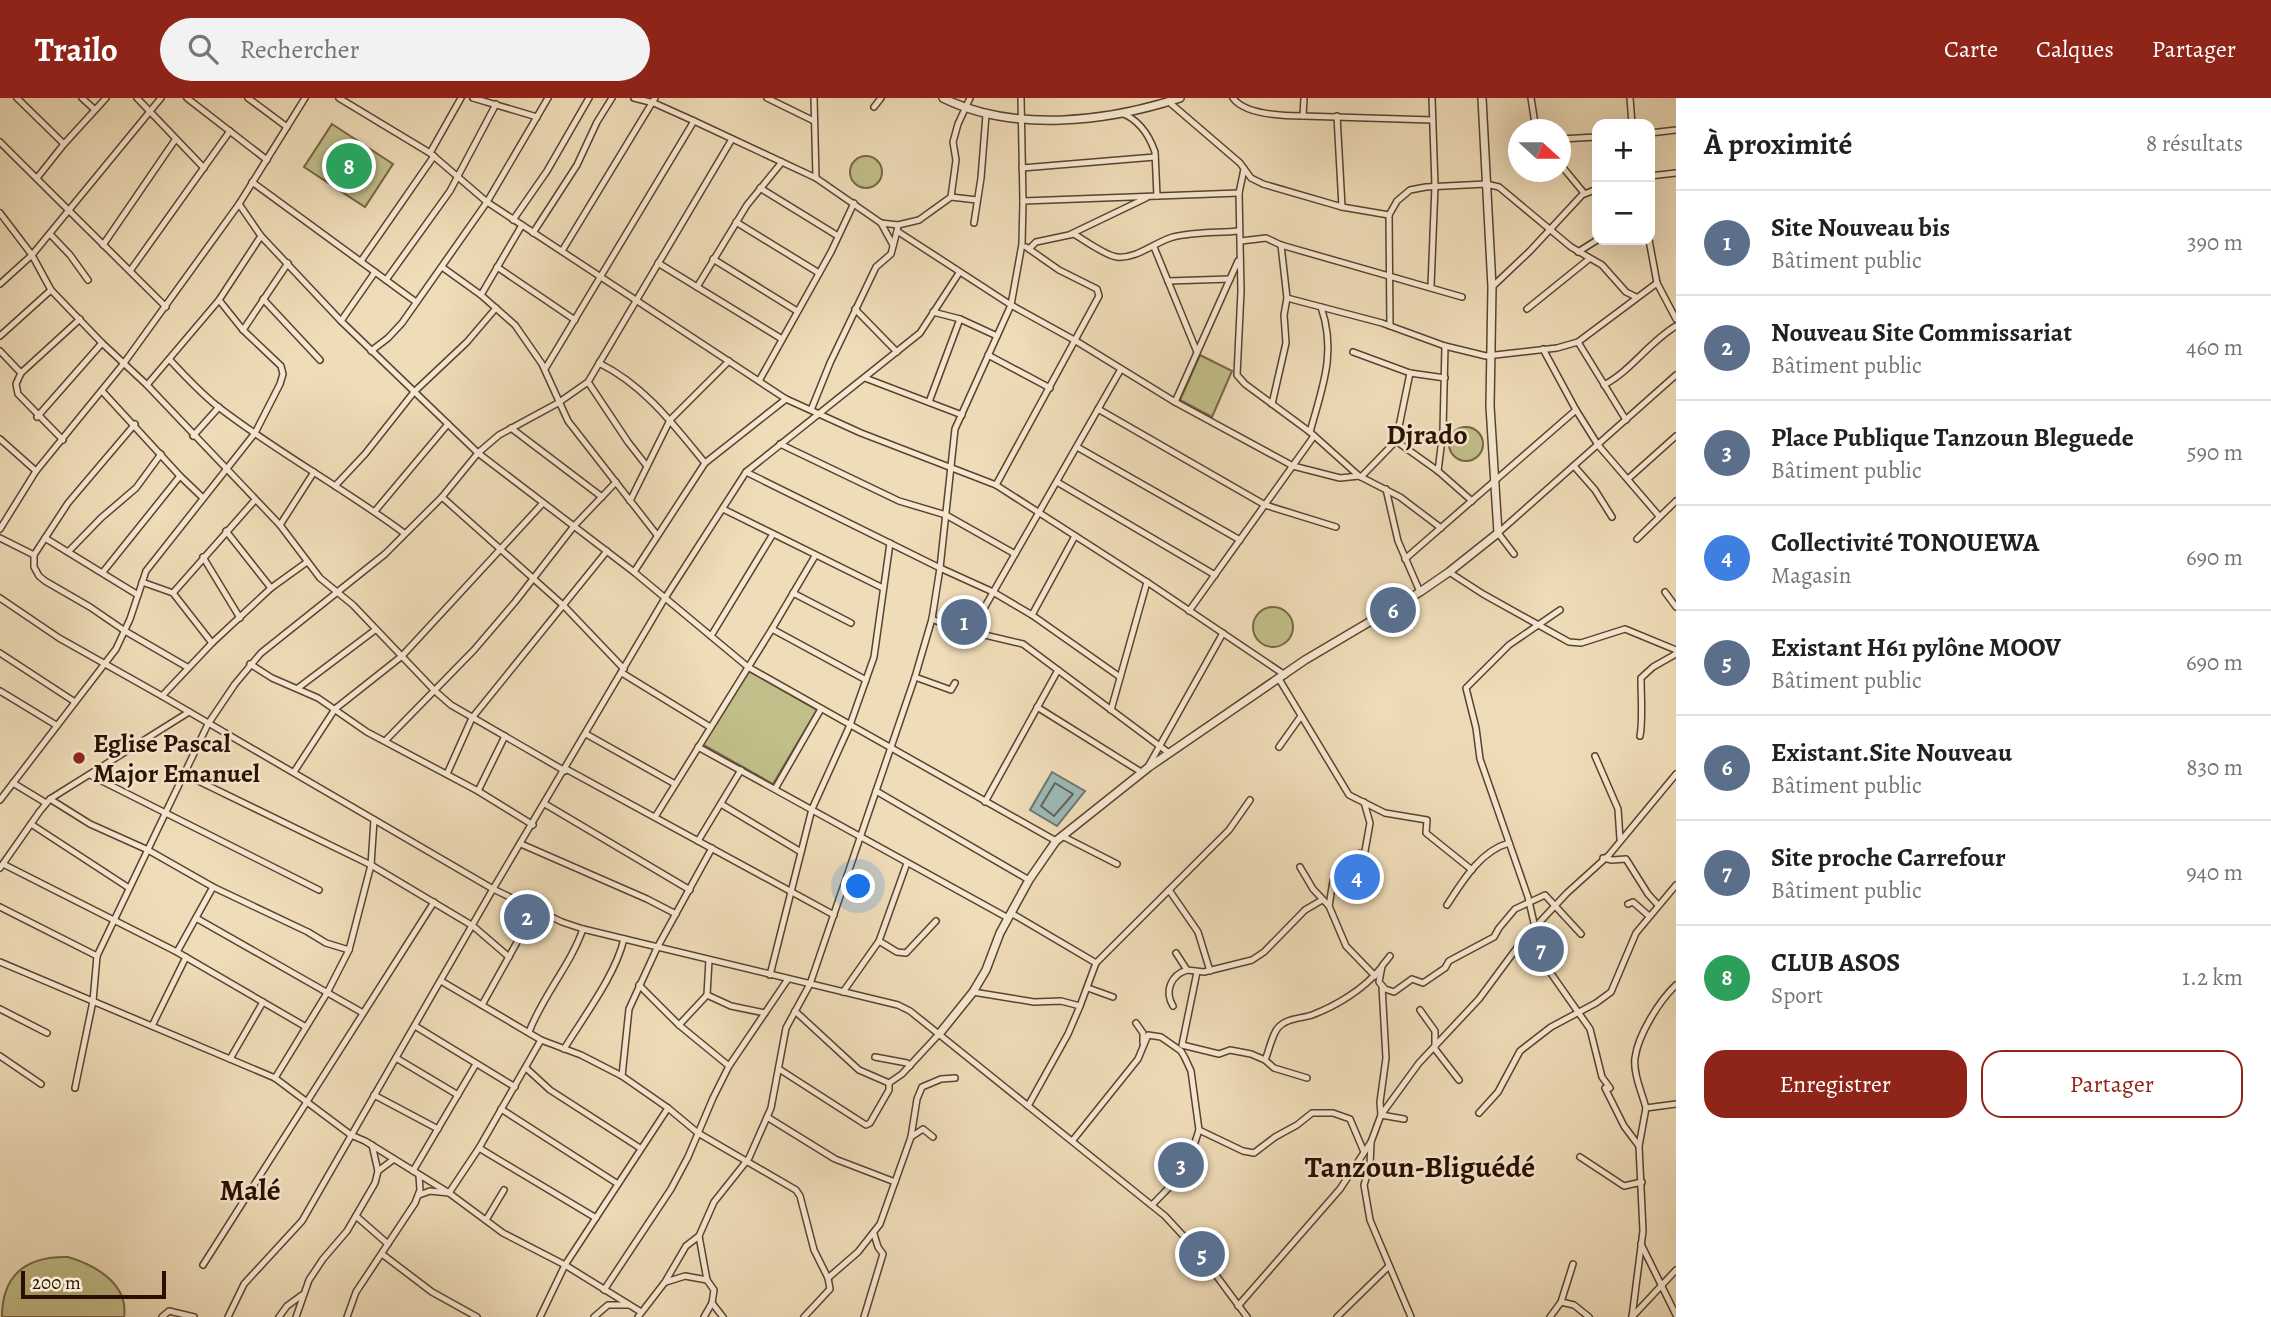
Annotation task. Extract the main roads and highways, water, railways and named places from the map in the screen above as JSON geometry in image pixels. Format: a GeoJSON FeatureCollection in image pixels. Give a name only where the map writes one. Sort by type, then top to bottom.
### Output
{"type":"FeatureCollection","features":[{"type":"Feature","properties":{"kind":"water"},"geometry":{"type":"Polygon","coordinates":[[[1052,772],[1085,791],[1057,826],[1030,810],[1052,772]]]}},
{"type":"Feature","properties":{"kind":"place","name":"CLUB ASOS"},"geometry":{"type":"Point","coordinates":[349,166]}},
{"type":"Feature","properties":{"kind":"place","name":"Existant.Site Nouveau"},"geometry":{"type":"Point","coordinates":[1393,610]}},
{"type":"Feature","properties":{"kind":"place","name":"Site Nouveau bis"},"geometry":{"type":"Point","coordinates":[964,622]}},
{"type":"Feature","properties":{"kind":"place","name":"Eglise Pascal Major Emanuel"},"geometry":{"type":"Point","coordinates":[79,758]}},
{"type":"Feature","properties":{"kind":"place","name":"Collectivité TONOUEWA"},"geometry":{"type":"Point","coordinates":[1357,877]}},
{"type":"Feature","properties":{"kind":"place","name":"Nouveau Site Commissariat"},"geometry":{"type":"Point","coordinates":[527,917]}},
{"type":"Feature","properties":{"kind":"place","name":"Site proche Carrefour"},"geometry":{"type":"Point","coordinates":[1541,949]}},
{"type":"Feature","properties":{"kind":"place","name":"Place Publique Tanzoun Bleguede"},"geometry":{"type":"Point","coordinates":[1181,1165]}},
{"type":"Feature","properties":{"kind":"place","name":"Existant H61 pylône MOOV"},"geometry":{"type":"Point","coordinates":[1202,1254]}},
{"type":"Feature","properties":{"kind":"district","name":"Djrado"},"geometry":{"type":"Point","coordinates":[1427,435]}},
{"type":"Feature","properties":{"kind":"district","name":"Tanzoun-Bliguédé"},"geometry":{"type":"Point","coordinates":[1420,1167]}},
{"type":"Feature","properties":{"kind":"district","name":"Malé"},"geometry":{"type":"Point","coordinates":[250,1190]}}]}
